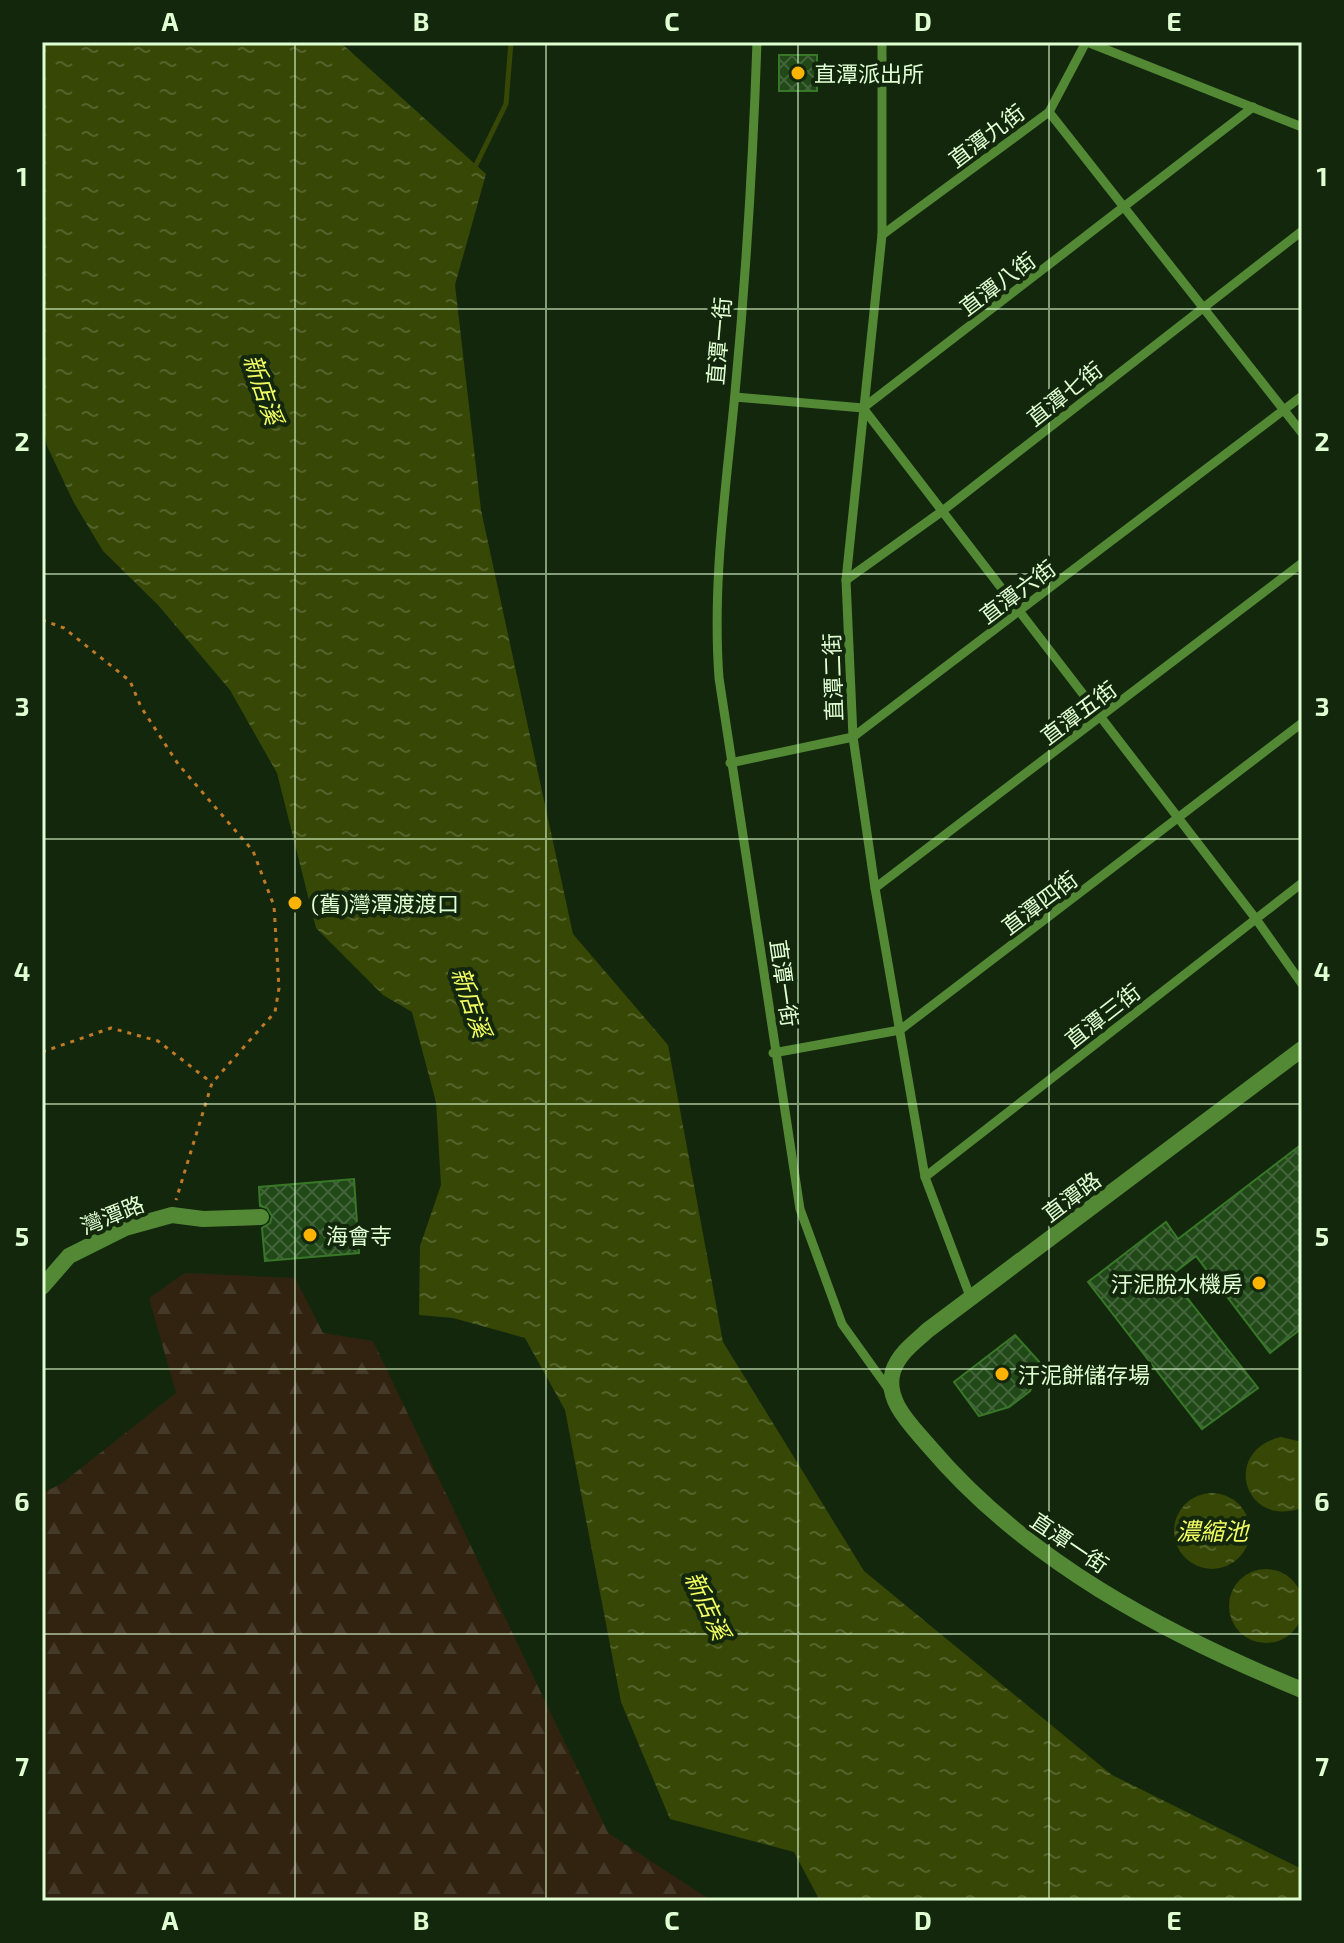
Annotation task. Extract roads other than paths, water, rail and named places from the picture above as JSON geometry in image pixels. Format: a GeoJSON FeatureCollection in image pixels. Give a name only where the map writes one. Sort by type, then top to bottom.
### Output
{"type":"FeatureCollection","features":[{"type":"Feature","properties":{"kind":"street","name":"直潭路"},"geometry":{"type":"LineString","coordinates":[[892,1394],[892,1373],[901,1354],[1302,1049]]}},
{"type":"Feature","properties":{"kind":"street","name":"灣潭路"},"geometry":{"type":"LineString","coordinates":[[42,1287],[69,1256],[125,1228],[172,1215],[203,1219],[261,1217]]}},
{"type":"Feature","properties":{"kind":"street","name":"直潭一街"},"geometry":{"type":"LineString","coordinates":[[892,1394],[914,1429],[982,1504],[1059,1565],[1172,1630],[1302,1690]]}},
{"type":"Feature","properties":{"kind":"lane","name":"直潭一街"},"geometry":{"type":"LineString","coordinates":[[757,42],[752,208],[721,510],[715,622],[730,763],[797,1196],[813,1253],[842,1324],[892,1394]]}},
{"type":"Feature","properties":{"kind":"lane","name":"直潭二街"},"geometry":{"type":"LineString","coordinates":[[882,42],[882,235],[846,580],[853,737],[875,888],[925,1177],[971,1299]]}},
{"type":"Feature","properties":{"kind":"lane"},"geometry":{"type":"LineString","coordinates":[[1087,42],[1302,127]]}},
{"type":"Feature","properties":{"kind":"lane","name":"直潭九街"},"geometry":{"type":"LineString","coordinates":[[882,235],[1049,112],[1087,42]]}},
{"type":"Feature","properties":{"kind":"lane","name":"直潭八街"},"geometry":{"type":"LineString","coordinates":[[863,408],[1253,107]]}},
{"type":"Feature","properties":{"kind":"lane"},"geometry":{"type":"LineString","coordinates":[[1049,112],[1302,433]]}},
{"type":"Feature","properties":{"kind":"lane","name":"直潭七街"},"geometry":{"type":"LineString","coordinates":[[846,580],[941,512],[1302,231]]}},
{"type":"Feature","properties":{"kind":"lane","name":"直潭六街"},"geometry":{"type":"LineString","coordinates":[[730,763],[853,737],[1019,614],[1302,396]]}},
{"type":"Feature","properties":{"kind":"lane"},"geometry":{"type":"LineString","coordinates":[[735,397],[863,408],[1099,719],[1256,919],[1302,984]]}},
{"type":"Feature","properties":{"kind":"lane","name":"直潭五街"},"geometry":{"type":"LineString","coordinates":[[875,888],[1302,563]]}},
{"type":"Feature","properties":{"kind":"lane","name":"直潭四街"},"geometry":{"type":"LineString","coordinates":[[773,1053],[900,1030],[1302,723]]}},
{"type":"Feature","properties":{"kind":"lane","name":"直潭三街"},"geometry":{"type":"LineString","coordinates":[[925,1177],[1302,883]]}},
{"type":"Feature","properties":{"kind":"water","name":"新店溪"},"geometry":{"type":"Polygon","coordinates":[[[42,42],[340,42],[486,174],[455,285],[481,510],[573,934],[668,1045],[723,1342],[864,1571],[1112,1775],[1302,1869],[1302,1901],[820,1901],[794,1852],[670,1819],[621,1702],[565,1410],[525,1338],[453,1318],[419,1315],[420,1246],[441,1185],[436,1102],[412,1012],[383,995],[316,928],[277,773],[230,690],[158,605],[103,551],[74,503],[47,446],[42,416],[42,42]]]}},
{"type":"Feature","properties":{"kind":"water","name":"濃縮池"},"geometry":{"type":"Polygon","coordinates":[[[1281,1437],[1302,1442],[1302,1508],[1282,1512],[1266,1508],[1254,1498],[1247,1486],[1246,1471],[1251,1457],[1262,1445],[1281,1437]]]}},
{"type":"Feature","properties":{"kind":"water","name":"濃縮池"},"geometry":{"type":"Polygon","coordinates":[[[1212,1493],[1226,1496],[1239,1504],[1247,1517],[1250,1531],[1247,1545],[1239,1558],[1226,1566],[1212,1569],[1198,1566],[1185,1558],[1177,1545],[1174,1531],[1177,1517],[1185,1504],[1198,1496],[1212,1493]]]}},
{"type":"Feature","properties":{"kind":"water","name":"濃縮池"},"geometry":{"type":"Polygon","coordinates":[[[1259,1569],[1273,1569],[1287,1575],[1297,1585],[1303,1606],[1301,1620],[1287,1637],[1273,1643],[1259,1643],[1245,1637],[1235,1627],[1229,1613],[1229,1599],[1235,1585],[1245,1575],[1259,1569]]]}},
{"type":"Feature","properties":{"kind":"waterway"},"geometry":{"type":"LineString","coordinates":[[474,169],[506,104],[511,42]]}},
{"type":"Feature","properties":{"kind":"place","name":"直潭派出所"},"geometry":{"type":"Point","coordinates":[798,73]}},
{"type":"Feature","properties":{"kind":"place","name":"(舊)灣潭渡渡口"},"geometry":{"type":"Point","coordinates":[295,903]}},
{"type":"Feature","properties":{"kind":"place","name":"海會寺"},"geometry":{"type":"Point","coordinates":[310,1235]}},
{"type":"Feature","properties":{"kind":"place","name":"汙泥脫水機房"},"geometry":{"type":"Point","coordinates":[1259,1283]}},
{"type":"Feature","properties":{"kind":"place","name":"汙泥餅儲存場"},"geometry":{"type":"Point","coordinates":[1002,1374]}}]}
